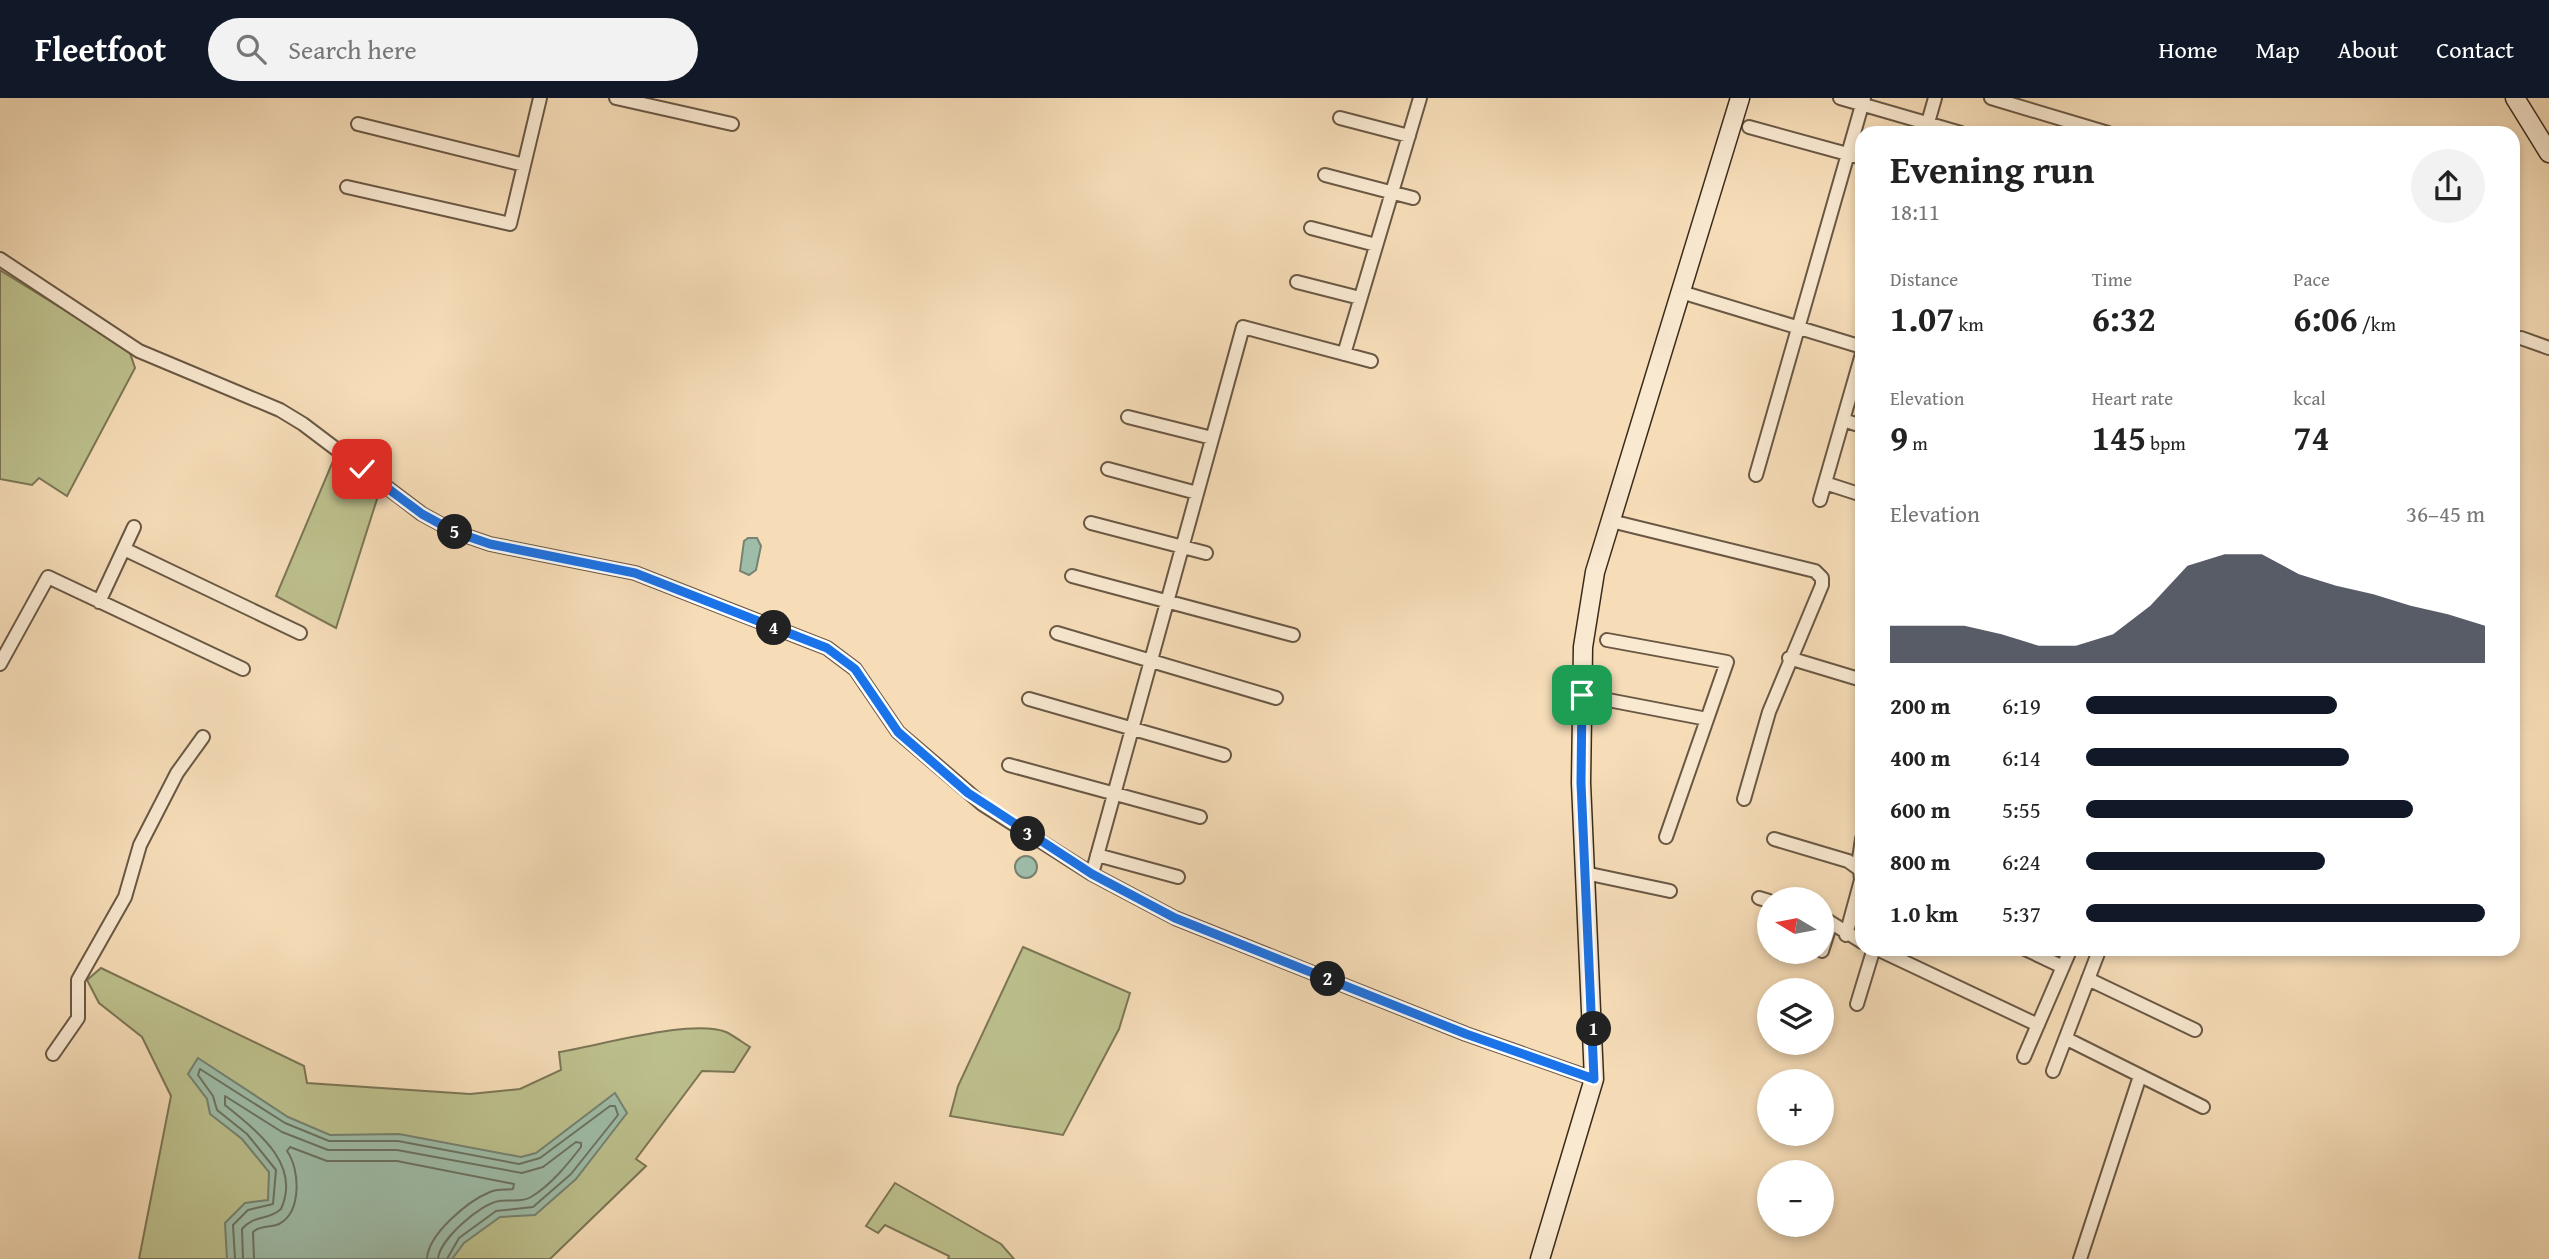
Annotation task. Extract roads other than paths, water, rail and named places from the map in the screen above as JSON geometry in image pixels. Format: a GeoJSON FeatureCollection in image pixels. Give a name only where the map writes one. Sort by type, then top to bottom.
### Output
{"type":"FeatureCollection","features":[{"type":"Feature","properties":{"kind":"street"},"geometry":{"type":"LineString","coordinates":[[347,187],[510,224],[540,98]]}},
{"type":"Feature","properties":{"kind":"street"},"geometry":{"type":"LineString","coordinates":[[616,98],[732,124]]}},
{"type":"Feature","properties":{"kind":"street"},"geometry":{"type":"LineString","coordinates":[[1344,354],[1420,98]]}},
{"type":"Feature","properties":{"kind":"street"},"geometry":{"type":"LineString","coordinates":[[1540,1259],[1594,1079],[1581,783],[1587,609],[1611,521],[1741,98]]}},
{"type":"Feature","properties":{"kind":"street"},"geometry":{"type":"LineString","coordinates":[[1840,98],[1863,101],[1922,126]]}},
{"type":"Feature","properties":{"kind":"street"},"geometry":{"type":"LineString","coordinates":[[1928,126],[1936,98]]}},
{"type":"Feature","properties":{"kind":"street"},"geometry":{"type":"LineString","coordinates":[[1991,98],[2085,126]]}},
{"type":"Feature","properties":{"kind":"street"},"geometry":{"type":"LineString","coordinates":[[2515,98],[2549,153]]}},
{"type":"Feature","properties":{"kind":"street"},"geometry":{"type":"LineString","coordinates":[[1856,126],[1863,101]]}},
{"type":"Feature","properties":{"kind":"street"},"geometry":{"type":"LineString","coordinates":[[1340,118],[1409,136]]}},
{"type":"Feature","properties":{"kind":"street"},"geometry":{"type":"LineString","coordinates":[[358,124],[524,165]]}},
{"type":"Feature","properties":{"kind":"street"},"geometry":{"type":"LineString","coordinates":[[1749,127],[1855,156]]}},
{"type":"Feature","properties":{"kind":"street"},"geometry":{"type":"LineString","coordinates":[[1756,475],[1855,129]]}},
{"type":"Feature","properties":{"kind":"street"},"geometry":{"type":"LineString","coordinates":[[1325,175],[1413,198]]}},
{"type":"Feature","properties":{"kind":"street"},"geometry":{"type":"LineString","coordinates":[[1311,228],[1376,245]]}},
{"type":"Feature","properties":{"kind":"street"},"geometry":{"type":"LineString","coordinates":[[0,259],[139,351],[280,410],[303,424],[422,514],[455,532],[490,544],[635,573],[827,648],[855,669],[898,732],[968,793],[1092,874],[1175,918],[1466,1034],[1594,1079]]}},
{"type":"Feature","properties":{"kind":"street"},"geometry":{"type":"LineString","coordinates":[[1297,282],[1360,298]]}},
{"type":"Feature","properties":{"kind":"street"},"geometry":{"type":"LineString","coordinates":[[1681,292],[1855,345]]}},
{"type":"Feature","properties":{"kind":"street"},"geometry":{"type":"LineString","coordinates":[[1092,874],[1243,327],[1371,361]]}},
{"type":"Feature","properties":{"kind":"street"},"geometry":{"type":"LineString","coordinates":[[2521,338],[2549,348]]}},
{"type":"Feature","properties":{"kind":"street"},"geometry":{"type":"LineString","coordinates":[[1820,500],[1855,378]]}},
{"type":"Feature","properties":{"kind":"street"},"geometry":{"type":"LineString","coordinates":[[1128,416],[1212,438]]}},
{"type":"Feature","properties":{"kind":"street"},"geometry":{"type":"LineString","coordinates":[[1843,420],[1855,424]]}},
{"type":"Feature","properties":{"kind":"street"},"geometry":{"type":"LineString","coordinates":[[1108,469],[1197,494]]}},
{"type":"Feature","properties":{"kind":"street"},"geometry":{"type":"LineString","coordinates":[[1825,483],[1855,493]]}},
{"type":"Feature","properties":{"kind":"street"},"geometry":{"type":"LineString","coordinates":[[1611,521],[1819,574],[1822,585],[1789,658],[1769,712],[1744,799]]}},
{"type":"Feature","properties":{"kind":"street"},"geometry":{"type":"LineString","coordinates":[[1091,523],[1206,553]]}},
{"type":"Feature","properties":{"kind":"street"},"geometry":{"type":"LineString","coordinates":[[99,602],[134,527]]}},
{"type":"Feature","properties":{"kind":"street"},"geometry":{"type":"LineString","coordinates":[[124,549],[300,633]]}},
{"type":"Feature","properties":{"kind":"street"},"geometry":{"type":"LineString","coordinates":[[1072,576],[1293,635]]}},
{"type":"Feature","properties":{"kind":"street"},"geometry":{"type":"LineString","coordinates":[[0,664],[48,577],[243,669]]}},
{"type":"Feature","properties":{"kind":"street"},"geometry":{"type":"LineString","coordinates":[[1057,634],[1276,698]]}},
{"type":"Feature","properties":{"kind":"street"},"geometry":{"type":"LineString","coordinates":[[1607,640],[1727,662],[1666,836]]}},
{"type":"Feature","properties":{"kind":"street"},"geometry":{"type":"LineString","coordinates":[[1789,658],[1855,678]]}},
{"type":"Feature","properties":{"kind":"street"},"geometry":{"type":"LineString","coordinates":[[1582,695],[1707,719]]}},
{"type":"Feature","properties":{"kind":"street"},"geometry":{"type":"LineString","coordinates":[[1029,699],[1224,755]]}},
{"type":"Feature","properties":{"kind":"street"},"geometry":{"type":"LineString","coordinates":[[53,1054],[78,1018],[78,980],[125,897],[140,845],[177,773],[203,737]]}},
{"type":"Feature","properties":{"kind":"street"},"geometry":{"type":"LineString","coordinates":[[1009,765],[1200,817]]}},
{"type":"Feature","properties":{"kind":"street"},"geometry":{"type":"LineString","coordinates":[[1774,839],[1848,861],[1855,866]]}},
{"type":"Feature","properties":{"kind":"street"},"geometry":{"type":"LineString","coordinates":[[1097,855],[1178,877]]}},
{"type":"Feature","properties":{"kind":"street"},"geometry":{"type":"LineString","coordinates":[[1586,873],[1670,891]]}},
{"type":"Feature","properties":{"kind":"street"},"geometry":{"type":"LineString","coordinates":[[1846,935],[1855,902]]}},
{"type":"Feature","properties":{"kind":"street"},"geometry":{"type":"LineString","coordinates":[[1834,926],[1855,939]]}},
{"type":"Feature","properties":{"kind":"street"},"geometry":{"type":"LineString","coordinates":[[1857,1004],[1872,956]]}},
{"type":"Feature","properties":{"kind":"street"},"geometry":{"type":"LineString","coordinates":[[1891,956],[2038,1025]]}},
{"type":"Feature","properties":{"kind":"street"},"geometry":{"type":"LineString","coordinates":[[2040,956],[2063,967]]}},
{"type":"Feature","properties":{"kind":"street"},"geometry":{"type":"LineString","coordinates":[[2024,1057],[2068,956]]}},
{"type":"Feature","properties":{"kind":"street"},"geometry":{"type":"LineString","coordinates":[[2053,1070],[2097,956]]}},
{"type":"Feature","properties":{"kind":"street"},"geometry":{"type":"LineString","coordinates":[[2088,979],[2195,1030]]}},
{"type":"Feature","properties":{"kind":"street"},"geometry":{"type":"LineString","coordinates":[[2067,1039],[2203,1107]]}},
{"type":"Feature","properties":{"kind":"street"},"geometry":{"type":"LineString","coordinates":[[2080,1259],[2140,1076]]}},
{"type":"Feature","properties":{"kind":"water"},"geometry":{"type":"Polygon","coordinates":[[[757,538],[761,546],[756,570],[749,575],[740,571],[744,541],[757,538]]]}},
{"type":"Feature","properties":{"kind":"water"},"geometry":{"type":"Polygon","coordinates":[[[1026,856],[1034,859],[1037,867],[1034,875],[1026,878],[1018,875],[1015,867],[1018,859],[1026,856]]]}},
{"type":"Feature","properties":{"kind":"water"},"geometry":{"type":"Polygon","coordinates":[[[198,1058],[288,1117],[330,1135],[399,1134],[521,1157],[536,1153],[615,1093],[627,1113],[576,1179],[535,1215],[500,1217],[464,1243],[452,1259],[227,1259],[225,1223],[245,1203],[268,1200],[269,1172],[242,1139],[210,1114],[207,1099],[188,1074],[198,1058]]]}}]}
